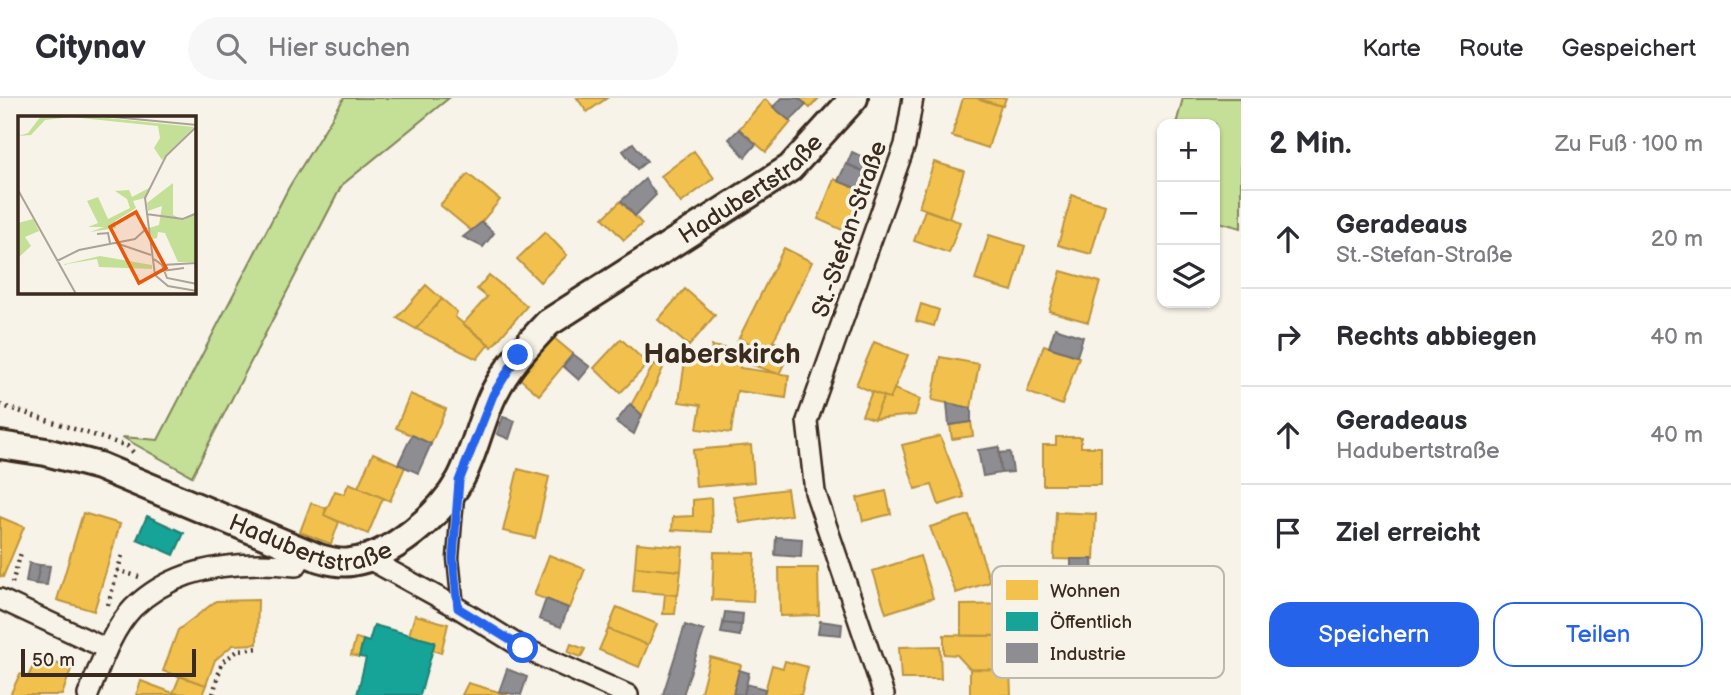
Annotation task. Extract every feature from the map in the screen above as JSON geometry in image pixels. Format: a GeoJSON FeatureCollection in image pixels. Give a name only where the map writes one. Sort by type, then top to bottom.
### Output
{"type":"FeatureCollection","features":[{"type":"Feature","properties":{"kind":"street","name":"Hadubertstraße"},"geometry":{"type":"LineString","coordinates":[[0,445],[46,452],[99,466],[305,552],[333,561],[350,563],[367,558],[398,543],[425,523],[459,481],[493,395],[518,355],[548,323],[790,168],[854,98]]}},
{"type":"Feature","properties":{"kind":"street","name":"St.-Stefan-Straße"},"geometry":{"type":"LineString","coordinates":[[884,695],[815,492],[807,421],[905,145],[913,98]]}},
{"type":"Feature","properties":{"kind":"street"},"geometry":{"type":"LineString","coordinates":[[88,695],[107,649],[133,609],[177,579],[199,569],[215,567],[244,564],[296,566],[305,552]]}},
{"type":"Feature","properties":{"kind":"street"},"geometry":{"type":"LineString","coordinates":[[367,558],[458,608],[523,648],[628,695]]}},
{"type":"Feature","properties":{"kind":"street"},"geometry":{"type":"LineString","coordinates":[[3,600],[107,649]]}},
{"type":"Feature","properties":{"kind":"lane"},"geometry":{"type":"LineString","coordinates":[[458,608],[453,558],[459,481]]}},
{"type":"Feature","properties":{"kind":"path"},"geometry":{"type":"LineString","coordinates":[[107,607],[123,552]]}},
{"type":"Feature","properties":{"kind":"path"},"geometry":{"type":"LineString","coordinates":[[3,600],[21,553]]}},
{"type":"Feature","properties":{"kind":"path"},"geometry":{"type":"LineString","coordinates":[[214,694],[222,662],[239,650],[259,648]]}},
{"type":"Feature","properties":{"kind":"green space"},"geometry":{"type":"Polygon","coordinates":[[[344,98],[449,98],[342,185],[192,476],[122,437],[158,440],[289,187],[344,98]]]}},
{"type":"Feature","properties":{"kind":"green space"},"geometry":{"type":"Polygon","coordinates":[[[1183,98],[1241,98],[1241,228],[1220,222],[1220,119],[1177,119],[1183,98]]]}},
{"type":"Feature","properties":{"kind":"building: Wohnen"},"geometry":{"type":"Polygon","coordinates":[[[577,98],[607,98],[587,112],[577,98]]]}},
{"type":"Feature","properties":{"kind":"building: Wohnen"},"geometry":{"type":"Polygon","coordinates":[[[798,98],[819,98],[810,108],[798,98]]]}},
{"type":"Feature","properties":{"kind":"building: Wohnen"},"geometry":{"type":"Polygon","coordinates":[[[963,98],[976,98],[1001,106],[988,148],[952,136],[963,98]]]}},
{"type":"Feature","properties":{"kind":"building: Wohnen"},"geometry":{"type":"Polygon","coordinates":[[[976,98],[1006,98],[1003,106],[976,98]]]}},
{"type":"Feature","properties":{"kind":"building: Wohnen"},"geometry":{"type":"Polygon","coordinates":[[[765,99],[791,122],[766,152],[739,129],[765,99]]]}},
{"type":"Feature","properties":{"kind":"building: Wohnen"},"geometry":{"type":"Polygon","coordinates":[[[694,151],[714,178],[681,203],[661,176],[694,151]]]}},
{"type":"Feature","properties":{"kind":"building: Wohnen"},"geometry":{"type":"Polygon","coordinates":[[[934,162],[964,171],[949,218],[919,207],[934,162]]]}},
{"type":"Feature","properties":{"kind":"building: Wohnen"},"geometry":{"type":"Polygon","coordinates":[[[468,174],[500,200],[473,232],[440,205],[468,174]]]}},
{"type":"Feature","properties":{"kind":"building: Wohnen"},"geometry":{"type":"Polygon","coordinates":[[[834,179],[866,193],[849,233],[818,219],[834,179]]]}},
{"type":"Feature","properties":{"kind":"building: Wohnen"},"geometry":{"type":"Polygon","coordinates":[[[1072,195],[1105,205],[1091,254],[1058,245],[1072,195]]]}},
{"type":"Feature","properties":{"kind":"building: Wohnen"},"geometry":{"type":"Polygon","coordinates":[[[621,201],[642,224],[624,240],[603,218],[621,201]]]}},
{"type":"Feature","properties":{"kind":"building: Wohnen"},"geometry":{"type":"Polygon","coordinates":[[[925,210],[960,222],[949,253],[914,241],[925,210]]]}},
{"type":"Feature","properties":{"kind":"building: Wohnen"},"geometry":{"type":"Polygon","coordinates":[[[545,232],[567,255],[540,282],[517,259],[545,232]]]}},
{"type":"Feature","properties":{"kind":"building: Wohnen"},"geometry":{"type":"Polygon","coordinates":[[[989,235],[1025,246],[1012,291],[975,280],[989,235]]]}},
{"type":"Feature","properties":{"kind":"building: Wohnen"},"geometry":{"type":"Polygon","coordinates":[[[784,248],[812,262],[768,352],[739,338],[784,248]]]}},
{"type":"Feature","properties":{"kind":"building: Wohnen"},"geometry":{"type":"Polygon","coordinates":[[[1061,271],[1100,282],[1088,322],[1049,311],[1061,271]]]}},
{"type":"Feature","properties":{"kind":"building: Wohnen"},"geometry":{"type":"Polygon","coordinates":[[[489,275],[527,306],[492,347],[463,324],[487,297],[477,289],[489,275]]]}},
{"type":"Feature","properties":{"kind":"building: Wohnen"},"geometry":{"type":"Polygon","coordinates":[[[426,285],[442,299],[416,329],[397,318],[426,285]]]}},
{"type":"Feature","properties":{"kind":"building: Wohnen"},"geometry":{"type":"Polygon","coordinates":[[[685,289],[715,315],[689,346],[658,320],[685,289]]]}},
{"type":"Feature","properties":{"kind":"building: Wohnen"},"geometry":{"type":"Polygon","coordinates":[[[442,299],[457,312],[455,317],[489,344],[477,359],[416,329],[442,299]]]}},
{"type":"Feature","properties":{"kind":"building: Wohnen"},"geometry":{"type":"Polygon","coordinates":[[[921,304],[939,310],[934,326],[916,321],[921,304]]]}},
{"type":"Feature","properties":{"kind":"building: Wohnen"},"geometry":{"type":"Polygon","coordinates":[[[554,338],[573,354],[539,395],[518,377],[554,338]]]}},
{"type":"Feature","properties":{"kind":"building: Wohnen"},"geometry":{"type":"Polygon","coordinates":[[[739,338],[768,352],[773,341],[791,350],[779,374],[741,361],[742,351],[734,349],[739,338]]]}},
{"type":"Feature","properties":{"kind":"building: Wohnen"},"geometry":{"type":"Polygon","coordinates":[[[621,339],[648,364],[620,393],[594,368],[621,339]]]}},
{"type":"Feature","properties":{"kind":"building: Wohnen"},"geometry":{"type":"Polygon","coordinates":[[[874,342],[908,355],[890,399],[856,385],[874,342]]]}},
{"type":"Feature","properties":{"kind":"building: Wohnen"},"geometry":{"type":"Polygon","coordinates":[[[1044,345],[1079,357],[1062,405],[1027,392],[1044,345]]]}},
{"type":"Feature","properties":{"kind":"building: Wohnen"},"geometry":{"type":"Polygon","coordinates":[[[712,346],[742,351],[740,368],[789,375],[786,398],[737,391],[731,433],[697,429],[701,405],[679,402],[685,361],[709,364],[712,346]]]}},
{"type":"Feature","properties":{"kind":"building: Wohnen"},"geometry":{"type":"Polygon","coordinates":[[[940,357],[979,364],[971,408],[932,400],[940,357]]]}},
{"type":"Feature","properties":{"kind":"building: Wohnen"},"geometry":{"type":"Polygon","coordinates":[[[654,364],[663,368],[642,415],[631,405],[654,364]]]}},
{"type":"Feature","properties":{"kind":"building: Wohnen"},"geometry":{"type":"Polygon","coordinates":[[[894,389],[920,399],[915,415],[874,419],[884,396],[890,399],[894,389]]]}},
{"type":"Feature","properties":{"kind":"building: Wohnen"},"geometry":{"type":"Polygon","coordinates":[[[872,392],[884,396],[874,419],[862,415],[872,392]]]}},
{"type":"Feature","properties":{"kind":"building: Wohnen"},"geometry":{"type":"Polygon","coordinates":[[[410,394],[446,409],[431,444],[396,428],[410,394]]]}},
{"type":"Feature","properties":{"kind":"building: Wohnen"},"geometry":{"type":"Polygon","coordinates":[[[971,422],[973,436],[952,439],[950,425],[971,422]]]}},
{"type":"Feature","properties":{"kind":"building: Wohnen"},"geometry":{"type":"Polygon","coordinates":[[[940,436],[964,497],[939,505],[932,485],[915,489],[902,445],[940,436]]]}},
{"type":"Feature","properties":{"kind":"building: Wohnen"},"geometry":{"type":"Polygon","coordinates":[[[1056,437],[1081,437],[1081,447],[1101,447],[1101,485],[1043,485],[1043,445],[1056,445],[1056,437]]]}},
{"type":"Feature","properties":{"kind":"building: Wohnen"},"geometry":{"type":"Polygon","coordinates":[[[751,445],[754,482],[696,487],[693,450],[751,445]]]}},
{"type":"Feature","properties":{"kind":"building: Wohnen"},"geometry":{"type":"Polygon","coordinates":[[[373,453],[405,467],[390,501],[358,487],[373,453]]]}},
{"type":"Feature","properties":{"kind":"building: Wohnen"},"geometry":{"type":"Polygon","coordinates":[[[518,469],[549,477],[535,538],[503,531],[518,469]]]}},
{"type":"Feature","properties":{"kind":"building: Wohnen"},"geometry":{"type":"Polygon","coordinates":[[[349,483],[383,498],[368,534],[324,515],[335,491],[344,494],[349,483]]]}},
{"type":"Feature","properties":{"kind":"building: Wohnen"},"geometry":{"type":"Polygon","coordinates":[[[787,489],[791,515],[740,523],[733,496],[787,489]]]}},
{"type":"Feature","properties":{"kind":"building: Wohnen"},"geometry":{"type":"Polygon","coordinates":[[[886,491],[891,514],[863,521],[857,498],[886,491]]]}},
{"type":"Feature","properties":{"kind":"building: Wohnen"},"geometry":{"type":"Polygon","coordinates":[[[711,498],[712,532],[672,530],[673,517],[693,516],[693,500],[711,498]]]}},
{"type":"Feature","properties":{"kind":"building: Wohnen"},"geometry":{"type":"Polygon","coordinates":[[[311,503],[326,508],[324,515],[339,522],[331,544],[300,532],[311,503]]]}},
{"type":"Feature","properties":{"kind":"building: Wohnen"},"geometry":{"type":"Polygon","coordinates":[[[1056,512],[1096,514],[1094,560],[1054,559],[1056,512]]]}},
{"type":"Feature","properties":{"kind":"building: Wohnen"},"geometry":{"type":"Polygon","coordinates":[[[83,513],[120,524],[94,611],[57,600],[83,513]]]}},
{"type":"Feature","properties":{"kind":"building: Wohnen"},"geometry":{"type":"Polygon","coordinates":[[[969,515],[990,582],[956,593],[930,527],[969,515]]]}},
{"type":"Feature","properties":{"kind":"building: Wohnen"},"geometry":{"type":"Polygon","coordinates":[[[0,517],[24,527],[3,577],[0,576],[0,517]]]}},
{"type":"Feature","properties":{"kind":"building: Wohnen"},"geometry":{"type":"Polygon","coordinates":[[[637,543],[683,547],[681,571],[635,567],[637,543]]]}},
{"type":"Feature","properties":{"kind":"building: Wohnen"},"geometry":{"type":"Polygon","coordinates":[[[714,552],[755,553],[753,602],[712,600],[714,552]]]}},
{"type":"Feature","properties":{"kind":"building: Wohnen"},"geometry":{"type":"Polygon","coordinates":[[[549,555],[585,569],[570,608],[534,595],[549,555]]]}},
{"type":"Feature","properties":{"kind":"building: Wohnen"},"geometry":{"type":"Polygon","coordinates":[[[920,556],[933,598],[886,613],[873,571],[920,556]]]}},
{"type":"Feature","properties":{"kind":"building: Wohnen"},"geometry":{"type":"Polygon","coordinates":[[[635,567],[681,571],[678,595],[633,591],[635,567]]]}},
{"type":"Feature","properties":{"kind":"building: Wohnen"},"geometry":{"type":"Polygon","coordinates":[[[779,568],[818,568],[819,615],[780,616],[779,568]]]}},
{"type":"Feature","properties":{"kind":"building: Wohnen"},"geometry":{"type":"Polygon","coordinates":[[[665,594],[677,595],[675,614],[663,614],[665,594]]]}},
{"type":"Feature","properties":{"kind":"building: Wohnen"},"geometry":{"type":"Polygon","coordinates":[[[258,600],[257,644],[233,645],[215,660],[206,685],[163,671],[178,630],[216,601],[258,600]]]}},
{"type":"Feature","properties":{"kind":"building: Wohnen"},"geometry":{"type":"Polygon","coordinates":[[[992,604],[992,636],[961,636],[961,605],[992,604]]]}},
{"type":"Feature","properties":{"kind":"building: Wohnen"},"geometry":{"type":"Polygon","coordinates":[[[617,607],[657,624],[648,645],[608,629],[617,607]]]}},
{"type":"Feature","properties":{"kind":"building: Wohnen"},"geometry":{"type":"Polygon","coordinates":[[[415,615],[448,624],[441,653],[432,650],[435,642],[409,635],[415,615]]]}},
{"type":"Feature","properties":{"kind":"building: Wohnen"},"geometry":{"type":"Polygon","coordinates":[[[608,629],[648,645],[639,667],[599,650],[608,629]]]}},
{"type":"Feature","properties":{"kind":"building: Wohnen"},"geometry":{"type":"Polygon","coordinates":[[[944,635],[992,636],[992,670],[970,669],[957,655],[944,654],[944,635]]]}},
{"type":"Feature","properties":{"kind":"building: Wohnen"},"geometry":{"type":"Polygon","coordinates":[[[356,638],[363,640],[359,657],[351,655],[356,638]]]}},
{"type":"Feature","properties":{"kind":"building: Wohnen"},"geometry":{"type":"Polygon","coordinates":[[[571,644],[585,649],[581,657],[568,652],[571,644]]]}},
{"type":"Feature","properties":{"kind":"building: Wohnen"},"geometry":{"type":"Polygon","coordinates":[[[940,646],[941,679],[901,679],[899,647],[940,646]]]}},
{"type":"Feature","properties":{"kind":"building: Wohnen"},"geometry":{"type":"Polygon","coordinates":[[[38,656],[71,669],[62,695],[10,695],[20,674],[28,677],[38,656]]]}},
{"type":"Feature","properties":{"kind":"building: Wohnen"},"geometry":{"type":"Polygon","coordinates":[[[710,657],[741,665],[733,695],[700,695],[710,657]]]}},
{"type":"Feature","properties":{"kind":"building: Wohnen"},"geometry":{"type":"Polygon","coordinates":[[[785,661],[808,667],[801,695],[764,695],[772,665],[783,668],[785,661]]]}},
{"type":"Feature","properties":{"kind":"building: Wohnen"},"geometry":{"type":"Polygon","coordinates":[[[970,669],[992,670],[992,678],[1010,678],[1011,695],[970,695],[970,669]]]}},
{"type":"Feature","properties":{"kind":"building: Wohnen"},"geometry":{"type":"Polygon","coordinates":[[[180,676],[206,685],[202,695],[173,693],[180,676]]]}},
{"type":"Feature","properties":{"kind":"building: Wohnen"},"geometry":{"type":"Polygon","coordinates":[[[141,681],[173,693],[179,695],[136,695],[141,681]]]}},
{"type":"Feature","properties":{"kind":"building: Wohnen"},"geometry":{"type":"Polygon","coordinates":[[[468,683],[499,692],[508,695],[462,695],[468,683]]]}},
{"type":"Feature","properties":{"kind":"building: Öffentlich"},"geometry":{"type":"Polygon","coordinates":[[[147,516],[184,533],[174,555],[137,539],[147,516]]]}},
{"type":"Feature","properties":{"kind":"building: Öffentlich"},"geometry":{"type":"Polygon","coordinates":[[[374,625],[435,642],[420,695],[357,695],[366,658],[359,657],[363,640],[369,642],[374,625]]]}},
{"type":"Feature","properties":{"kind":"building: Industrie"},"geometry":{"type":"Polygon","coordinates":[[[782,98],[798,98],[806,104],[790,121],[773,107],[782,98]]]}},
{"type":"Feature","properties":{"kind":"building: Industrie"},"geometry":{"type":"Polygon","coordinates":[[[739,129],[756,144],[745,157],[729,139],[739,129]]]}},
{"type":"Feature","properties":{"kind":"building: Industrie"},"geometry":{"type":"Polygon","coordinates":[[[633,143],[647,161],[637,169],[623,151],[633,143]]]}},
{"type":"Feature","properties":{"kind":"building: Industrie"},"geometry":{"type":"Polygon","coordinates":[[[852,152],[873,162],[868,173],[847,164],[852,152]]]}},
{"type":"Feature","properties":{"kind":"building: Industrie"},"geometry":{"type":"Polygon","coordinates":[[[846,164],[870,174],[863,191],[838,181],[846,164]]]}},
{"type":"Feature","properties":{"kind":"building: Industrie"},"geometry":{"type":"Polygon","coordinates":[[[645,179],[656,195],[635,216],[621,201],[645,179]]]}},
{"type":"Feature","properties":{"kind":"building: Industrie"},"geometry":{"type":"Polygon","coordinates":[[[482,222],[494,233],[483,247],[463,237],[482,222]]]}},
{"type":"Feature","properties":{"kind":"building: Industrie"},"geometry":{"type":"Polygon","coordinates":[[[1055,328],[1083,337],[1077,356],[1049,347],[1055,328]]]}},
{"type":"Feature","properties":{"kind":"building: Industrie"},"geometry":{"type":"Polygon","coordinates":[[[573,354],[590,367],[579,380],[563,366],[573,354]]]}},
{"type":"Feature","properties":{"kind":"building: Industrie"},"geometry":{"type":"Polygon","coordinates":[[[947,403],[971,408],[971,422],[949,425],[947,403]]]}},
{"type":"Feature","properties":{"kind":"building: Industrie"},"geometry":{"type":"Polygon","coordinates":[[[630,404],[642,415],[634,434],[616,422],[630,404]]]}},
{"type":"Feature","properties":{"kind":"building: Industrie"},"geometry":{"type":"Polygon","coordinates":[[[503,417],[515,421],[509,439],[497,434],[503,417]]]}},
{"type":"Feature","properties":{"kind":"building: Industrie"},"geometry":{"type":"Polygon","coordinates":[[[412,435],[431,444],[418,473],[398,464],[412,435]]]}},
{"type":"Feature","properties":{"kind":"building: Industrie"},"geometry":{"type":"Polygon","coordinates":[[[999,447],[1001,473],[983,476],[978,450],[999,447]]]}},
{"type":"Feature","properties":{"kind":"building: Industrie"},"geometry":{"type":"Polygon","coordinates":[[[1010,452],[1013,472],[1001,473],[999,453],[1010,452]]]}},
{"type":"Feature","properties":{"kind":"building: Industrie"},"geometry":{"type":"Polygon","coordinates":[[[776,537],[802,539],[801,557],[775,555],[776,537]]]}},
{"type":"Feature","properties":{"kind":"building: Industrie"},"geometry":{"type":"Polygon","coordinates":[[[1071,559],[1092,559],[1092,566],[1071,566],[1071,559]]]}},
{"type":"Feature","properties":{"kind":"building: Industrie"},"geometry":{"type":"Polygon","coordinates":[[[29,563],[40,565],[36,584],[26,582],[29,563]]]}},
{"type":"Feature","properties":{"kind":"building: Industrie"},"geometry":{"type":"Polygon","coordinates":[[[40,565],[50,566],[47,585],[36,584],[40,565]]]}},
{"type":"Feature","properties":{"kind":"building: Industrie"},"geometry":{"type":"Polygon","coordinates":[[[546,599],[568,608],[561,627],[539,619],[546,599]]]}},
{"type":"Feature","properties":{"kind":"building: Industrie"},"geometry":{"type":"Polygon","coordinates":[[[725,612],[743,614],[742,625],[723,623],[725,612]]]}},
{"type":"Feature","properties":{"kind":"building: Industrie"},"geometry":{"type":"Polygon","coordinates":[[[820,621],[842,624],[841,635],[818,633],[820,621]]]}},
{"type":"Feature","properties":{"kind":"building: Industrie"},"geometry":{"type":"Polygon","coordinates":[[[723,623],[741,625],[740,636],[721,633],[723,623]]]}},
{"type":"Feature","properties":{"kind":"building: Industrie"},"geometry":{"type":"Polygon","coordinates":[[[685,625],[704,631],[683,695],[666,695],[663,694],[685,625]]]}},
{"type":"Feature","properties":{"kind":"building: Industrie"},"geometry":{"type":"Polygon","coordinates":[[[507,669],[527,677],[521,695],[499,692],[507,669]]]}},
{"type":"Feature","properties":{"kind":"building: Industrie"},"geometry":{"type":"Polygon","coordinates":[[[739,670],[749,673],[744,695],[733,694],[739,670]]]}},
{"type":"Feature","properties":{"kind":"building: Industrie"},"geometry":{"type":"Polygon","coordinates":[[[746,684],[765,689],[764,695],[744,695],[746,684]]]}},
{"type":"Feature","properties":{"kind":"district","name":"Haberskirch"},"geometry":{"type":"Point","coordinates":[722,353]}},
{"type":"Feature","properties":{"kind":"route"},"geometry":{"type":"LineString","coordinates":[[518,355],[493,395],[459,481],[453,558],[458,608],[523,648]]}}]}
